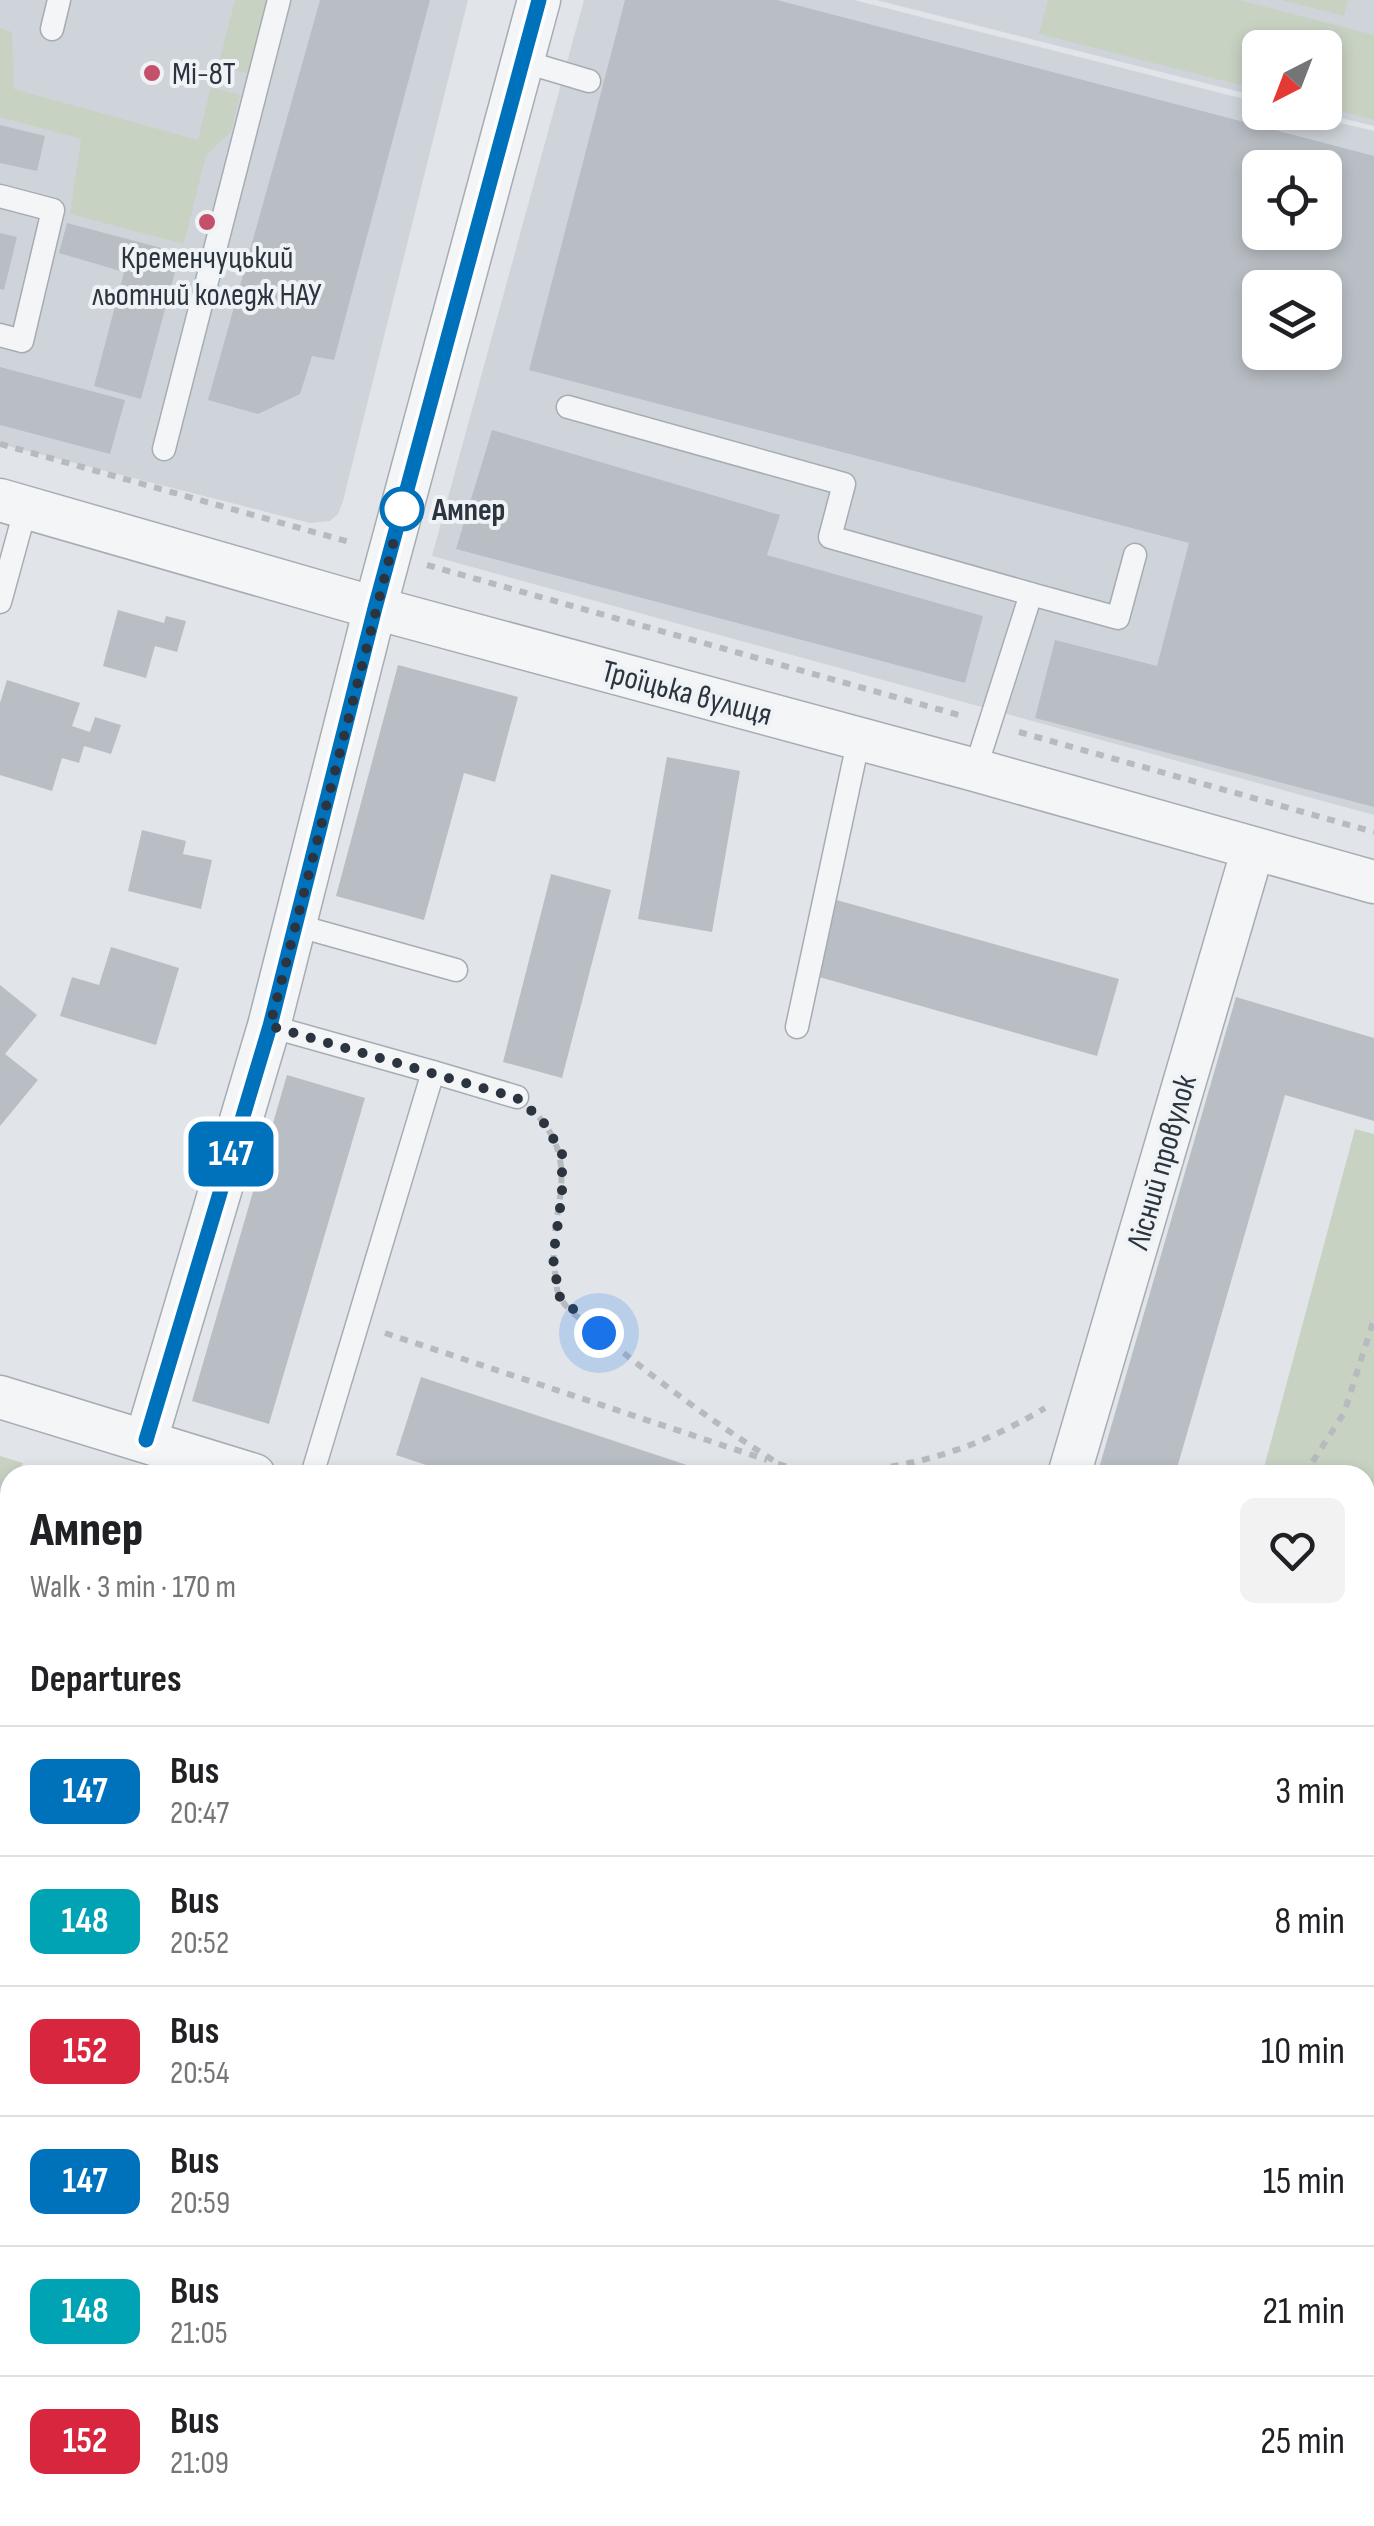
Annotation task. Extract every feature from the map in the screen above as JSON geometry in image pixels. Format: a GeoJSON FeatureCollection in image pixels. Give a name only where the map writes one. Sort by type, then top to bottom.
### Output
{"type":"FeatureCollection","features":[{"type":"Feature","properties":{"kind":"street"},"geometry":{"type":"LineString","coordinates":[[146,1440],[270,1026],[375,608],[539,0]]}},
{"type":"Feature","properties":{"kind":"street","name":"Троїцька вулиця"},"geometry":{"type":"LineString","coordinates":[[13,504],[375,608],[1374,882]]}},
{"type":"Feature","properties":{"kind":"street","name":"Лісний провулок"},"geometry":{"type":"LineString","coordinates":[[1072,1465],[1252,848]]}},
{"type":"Feature","properties":{"kind":"street"},"geometry":{"type":"LineString","coordinates":[[0,1398],[223,1465]]}},
{"type":"Feature","properties":{"kind":"lane"},"geometry":{"type":"LineString","coordinates":[[52,29],[59,0]]}},
{"type":"Feature","properties":{"kind":"lane"},"geometry":{"type":"LineString","coordinates":[[164,449],[279,0]]}},
{"type":"Feature","properties":{"kind":"lane"},"geometry":{"type":"LineString","coordinates":[[522,61],[589,81]]}},
{"type":"Feature","properties":{"kind":"lane"},"geometry":{"type":"LineString","coordinates":[[0,196],[54,210],[22,341],[0,335]]}},
{"type":"Feature","properties":{"kind":"lane"},"geometry":{"type":"LineString","coordinates":[[568,407],[844,484],[830,537],[1118,618],[1135,555]]}},
{"type":"Feature","properties":{"kind":"lane"},"geometry":{"type":"LineString","coordinates":[[0,602],[13,504]]}},
{"type":"Feature","properties":{"kind":"lane"},"geometry":{"type":"LineString","coordinates":[[975,770],[1031,594]]}},
{"type":"Feature","properties":{"kind":"lane"},"geometry":{"type":"LineString","coordinates":[[797,1027],[859,738]]}},
{"type":"Feature","properties":{"kind":"lane"},"geometry":{"type":"LineString","coordinates":[[295,925],[456,970]]}},
{"type":"Feature","properties":{"kind":"lane"},"geometry":{"type":"LineString","coordinates":[[270,1026],[517,1098]]}},
{"type":"Feature","properties":{"kind":"lane"},"geometry":{"type":"LineString","coordinates":[[315,1465],[433,1072]]}},
{"type":"Feature","properties":{"kind":"path"},"geometry":{"type":"LineString","coordinates":[[0,444],[1374,832]]}},
{"type":"Feature","properties":{"kind":"path"},"geometry":{"type":"LineString","coordinates":[[517,1098],[542,1120],[562,1153],[562,1194],[553,1258],[559,1296],[648,1374],[779,1464]]}},
{"type":"Feature","properties":{"kind":"path"},"geometry":{"type":"LineString","coordinates":[[1310,1465],[1344,1413],[1374,1318]]}},
{"type":"Feature","properties":{"kind":"path"},"geometry":{"type":"LineString","coordinates":[[359,1324],[782,1465]]}},
{"type":"Feature","properties":{"kind":"path"},"geometry":{"type":"LineString","coordinates":[[905,1465],[980,1442],[1059,1399],[1100,1369]]}},
{"type":"Feature","properties":{"kind":"shaded area","name":"Кременчуцький льотний коледж НАУ"},"geometry":{"type":"Polygon","coordinates":[[[0,0],[468,0],[343,501],[330,521],[310,523],[0,444],[0,0]]]}},
{"type":"Feature","properties":{"kind":"shaded area"},"geometry":{"type":"Polygon","coordinates":[[[584,0],[854,0],[1242,98],[1242,130],[1342,130],[1342,123],[1374,131],[1374,815],[432,556],[584,0]]]}},
{"type":"Feature","properties":{"kind":"shaded area"},"geometry":{"type":"Polygon","coordinates":[[[876,0],[1374,0],[1374,126],[1342,118],[1342,30],[1242,30],[1242,92],[876,0]]]}},
{"type":"Feature","properties":{"kind":"green space"},"geometry":{"type":"Polygon","coordinates":[[[235,0],[268,0],[250,74],[218,66],[235,0]]]}},
{"type":"Feature","properties":{"kind":"green space"},"geometry":{"type":"Polygon","coordinates":[[[1048,0],[1239,0],[1374,35],[1374,120],[1342,112],[1342,30],[1242,30],[1242,85],[1039,34],[1048,0]]]}},
{"type":"Feature","properties":{"kind":"green space"},"geometry":{"type":"Polygon","coordinates":[[[1281,0],[1348,0],[1344,16],[1281,0]]]}},
{"type":"Feature","properties":{"kind":"green space"},"geometry":{"type":"Polygon","coordinates":[[[0,28],[12,32],[14,89],[198,140],[211,87],[240,95],[231,132],[206,155],[184,244],[70,214],[81,139],[0,117],[0,28]]]}},
{"type":"Feature","properties":{"kind":"green space"},"geometry":{"type":"Polygon","coordinates":[[[1355,1129],[1374,1134],[1374,1465],[1265,1465],[1355,1129]]]}},
{"type":"Feature","properties":{"kind":"green space"},"geometry":{"type":"Polygon","coordinates":[[[0,1456],[23,1463],[22,1465],[0,1465],[0,1456]]]}},
{"type":"Feature","properties":{"kind":"building"},"geometry":{"type":"Polygon","coordinates":[[[320,0],[430,0],[334,360],[312,356],[300,394],[258,414],[208,400],[320,0]]]}},
{"type":"Feature","properties":{"kind":"building"},"geometry":{"type":"Polygon","coordinates":[[[625,0],[777,0],[1242,122],[1242,130],[1274,130],[1374,156],[1374,807],[1035,718],[1055,640],[1157,666],[1189,543],[529,370],[625,0]]]}},
{"type":"Feature","properties":{"kind":"building"},"geometry":{"type":"Polygon","coordinates":[[[0,125],[45,136],[37,171],[0,163],[0,125]]]}},
{"type":"Feature","properties":{"kind":"building"},"geometry":{"type":"Polygon","coordinates":[[[67,223],[180,253],[141,399],[94,386],[124,272],[59,253],[67,223]]]}},
{"type":"Feature","properties":{"kind":"building"},"geometry":{"type":"Polygon","coordinates":[[[0,233],[17,237],[4,290],[0,289],[0,233]]]}},
{"type":"Feature","properties":{"kind":"building"},"geometry":{"type":"Polygon","coordinates":[[[0,367],[125,400],[110,454],[0,425],[0,367]]]}},
{"type":"Feature","properties":{"kind":"building"},"geometry":{"type":"Polygon","coordinates":[[[492,430],[780,515],[767,555],[983,616],[965,683],[456,549],[492,430]]]}},
{"type":"Feature","properties":{"kind":"building"},"geometry":{"type":"Polygon","coordinates":[[[118,610],[164,623],[166,616],[186,621],[177,652],[155,646],[146,678],[103,666],[118,610]]]}},
{"type":"Feature","properties":{"kind":"building"},"geometry":{"type":"Polygon","coordinates":[[[398,665],[518,697],[495,782],[464,773],[424,920],[336,896],[398,665]]]}},
{"type":"Feature","properties":{"kind":"building"},"geometry":{"type":"Polygon","coordinates":[[[7,680],[80,703],[72,726],[90,732],[95,717],[121,725],[111,754],[84,746],[79,763],[62,758],[52,791],[0,775],[0,703],[7,680]]]}},
{"type":"Feature","properties":{"kind":"building"},"geometry":{"type":"Polygon","coordinates":[[[667,757],[740,771],[712,932],[638,919],[667,757]]]}},
{"type":"Feature","properties":{"kind":"building"},"geometry":{"type":"Polygon","coordinates":[[[142,830],[186,841],[183,854],[212,860],[201,909],[128,891],[142,830]]]}},
{"type":"Feature","properties":{"kind":"building"},"geometry":{"type":"Polygon","coordinates":[[[551,874],[611,890],[562,1078],[503,1062],[551,874]]]}},
{"type":"Feature","properties":{"kind":"building"},"geometry":{"type":"Polygon","coordinates":[[[833,899],[1119,979],[1097,1056],[812,975],[833,899]]]}},
{"type":"Feature","properties":{"kind":"building"},"geometry":{"type":"Polygon","coordinates":[[[111,947],[179,968],[156,1045],[60,1016],[72,977],[99,985],[111,947]]]}},
{"type":"Feature","properties":{"kind":"building"},"geometry":{"type":"Polygon","coordinates":[[[0,985],[37,1015],[5,1054],[38,1080],[0,1126],[0,985]]]}},
{"type":"Feature","properties":{"kind":"building"},"geometry":{"type":"Polygon","coordinates":[[[1236,997],[1374,1038],[1374,1121],[1285,1095],[1178,1465],[1100,1465],[1236,997]]]}},
{"type":"Feature","properties":{"kind":"building"},"geometry":{"type":"Polygon","coordinates":[[[287,1075],[365,1098],[269,1424],[192,1401],[287,1075]]]}},
{"type":"Feature","properties":{"kind":"building"},"geometry":{"type":"Polygon","coordinates":[[[421,1377],[687,1465],[426,1465],[396,1455],[421,1377]]]}},
{"type":"Feature","properties":{"kind":"bus line","name":"147"},"geometry":{"type":"LineString","coordinates":[[146,1440],[270,1026],[375,608],[539,0]]}},
{"type":"Feature","properties":{"kind":"place","name":"Мі-8Т"},"geometry":{"type":"Point","coordinates":[152,73]}},
{"type":"Feature","properties":{"kind":"place","name":"Кременчуцький льотний коледж НАУ"},"geometry":{"type":"Point","coordinates":[207,222]}},
{"type":"Feature","properties":{"kind":"place","name":"Ампер"},"geometry":{"type":"Point","coordinates":[402,509]}},
{"type":"Feature","properties":{"kind":"route"},"geometry":{"type":"LineString","coordinates":[[402,509],[270,1026],[517,1098],[542,1120],[562,1153],[562,1194],[553,1258],[559,1296],[599,1333]]}}]}
